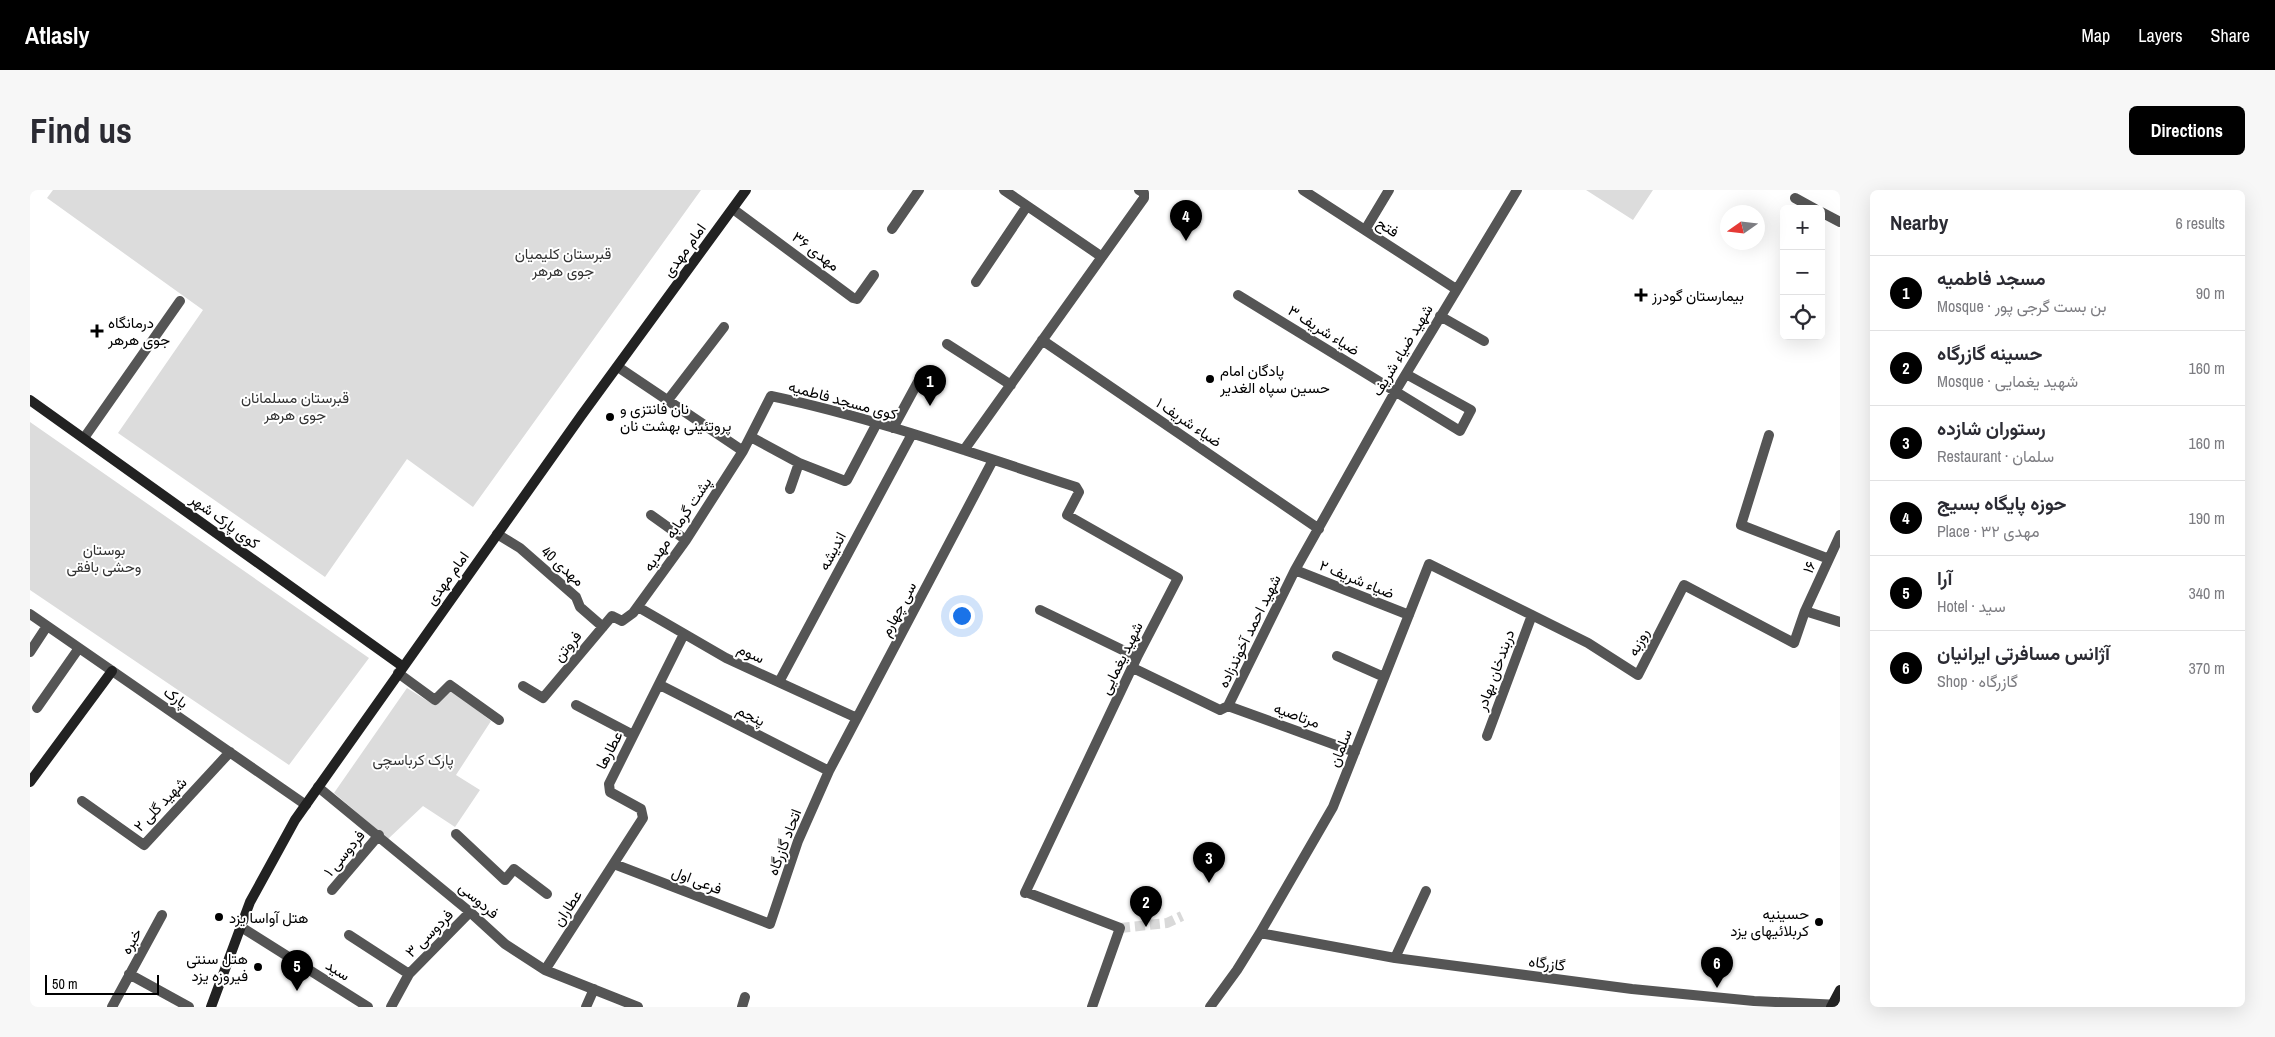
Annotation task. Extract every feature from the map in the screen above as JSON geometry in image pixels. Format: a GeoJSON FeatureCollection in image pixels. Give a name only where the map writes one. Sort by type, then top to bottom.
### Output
{"type":"FeatureCollection","features":[{"type":"Feature","properties":{"kind":"main road","name":"امام مهدی"},"geometry":{"type":"LineString","coordinates":[[211,1007],[254,895],[295,820],[400,669],[746,190]]}},
{"type":"Feature","properties":{"kind":"main road","name":"کوی پارک شهر"},"geometry":{"type":"LineString","coordinates":[[30,400],[400,669]]}},
{"type":"Feature","properties":{"kind":"main road"},"geometry":{"type":"LineString","coordinates":[[30,782],[112,671]]}},
{"type":"Feature","properties":{"kind":"main road"},"geometry":{"type":"LineString","coordinates":[[1834,1006],[1840,990]]}},
{"type":"Feature","properties":{"kind":"street"},"geometry":{"type":"LineString","coordinates":[[892,229],[919,190]]}},
{"type":"Feature","properties":{"kind":"street"},"geometry":{"type":"LineString","coordinates":[[1004,190],[1102,257]]}},
{"type":"Feature","properties":{"kind":"street","name":"فتح"},"geometry":{"type":"LineString","coordinates":[[1304,190],[1456,289]]}},
{"type":"Feature","properties":{"kind":"street"},"geometry":{"type":"LineString","coordinates":[[1365,230],[1389,190]]}},
{"type":"Feature","properties":{"kind":"street","name":"شهید ضیاء شریف"},"geometry":{"type":"LineString","coordinates":[[1319,529],[1394,392],[1517,190]]}},
{"type":"Feature","properties":{"kind":"street"},"geometry":{"type":"LineString","coordinates":[[964,450],[1102,257],[1142,194]]}},
{"type":"Feature","properties":{"kind":"street"},"geometry":{"type":"LineString","coordinates":[[1795,198],[1808,205]]}},
{"type":"Feature","properties":{"kind":"street"},"geometry":{"type":"LineString","coordinates":[[976,282],[1027,206]]}},
{"type":"Feature","properties":{"kind":"street","name":"مهدی ۳۶"},"geometry":{"type":"LineString","coordinates":[[733,209],[854,298],[857,299],[874,275]]}},
{"type":"Feature","properties":{"kind":"street"},"geometry":{"type":"LineString","coordinates":[[1825,214],[1839,219]]}},
{"type":"Feature","properties":{"kind":"street","name":"ضیاء شریف ۳"},"geometry":{"type":"LineString","coordinates":[[1238,295],[1460,431],[1471,410],[1406,374]]}},
{"type":"Feature","properties":{"kind":"street"},"geometry":{"type":"LineString","coordinates":[[84,438],[180,301]]}},
{"type":"Feature","properties":{"kind":"street"},"geometry":{"type":"LineString","coordinates":[[1440,316],[1484,340]]}},
{"type":"Feature","properties":{"kind":"street"},"geometry":{"type":"LineString","coordinates":[[668,400],[724,327]]}},
{"type":"Feature","properties":{"kind":"street","name":"ضیاء شریف ۱"},"geometry":{"type":"LineString","coordinates":[[1042,340],[1319,529]]}},
{"type":"Feature","properties":{"kind":"street"},"geometry":{"type":"LineString","coordinates":[[947,344],[1010,385]]}},
{"type":"Feature","properties":{"kind":"street"},"geometry":{"type":"LineString","coordinates":[[618,366],[743,451]]}},
{"type":"Feature","properties":{"kind":"street"},"geometry":{"type":"LineString","coordinates":[[893,428],[919,380]]}},
{"type":"Feature","properties":{"kind":"street","name":"کوی مسجد فاطمیه"},"geometry":{"type":"LineString","coordinates":[[743,451],[771,396],[877,423],[964,450],[1076,487],[1079,492]]}},
{"type":"Feature","properties":{"kind":"street"},"geometry":{"type":"LineString","coordinates":[[751,437],[799,463],[842,481],[847,480],[877,423]]}},
{"type":"Feature","properties":{"kind":"street","name":"اندیشه"},"geometry":{"type":"LineString","coordinates":[[779,682],[912,434]]}},
{"type":"Feature","properties":{"kind":"street"},"geometry":{"type":"LineString","coordinates":[[1769,435],[1740,526],[1829,559]]}},
{"type":"Feature","properties":{"kind":"street","name":"پشت گرمابه مهدیه"},"geometry":{"type":"LineString","coordinates":[[636,610],[686,540],[743,451]]}},
{"type":"Feature","properties":{"kind":"street","name":"سی چهارم"},"geometry":{"type":"LineString","coordinates":[[829,771],[994,460]]}},
{"type":"Feature","properties":{"kind":"street"},"geometry":{"type":"LineString","coordinates":[[790,489],[799,463]]}},
{"type":"Feature","properties":{"kind":"street","name":"شهید یغمایی"},"geometry":{"type":"LineString","coordinates":[[1079,492],[1067,515],[1178,578],[1137,657],[1025,892],[1120,928],[1092,1007]]}},
{"type":"Feature","properties":{"kind":"street"},"geometry":{"type":"LineString","coordinates":[[651,515],[686,540]]}},
{"type":"Feature","properties":{"kind":"street","name":"شهید احمد آخوندزاده"},"geometry":{"type":"LineString","coordinates":[[1133,668],[1220,710],[1228,706],[1295,570],[1319,529]]}},
{"type":"Feature","properties":{"kind":"street","name":"مهدی 40"},"geometry":{"type":"LineString","coordinates":[[497,534],[520,548],[576,597],[580,607],[603,627]]}},
{"type":"Feature","properties":{"kind":"street","name":"۱۶"},"geometry":{"type":"LineString","coordinates":[[1805,611],[1840,535]]}},
{"type":"Feature","properties":{"kind":"street","name":"روزبه"},"geometry":{"type":"LineString","coordinates":[[1429,564],[1588,643],[1638,675],[1684,585],[1794,643],[1805,611]]}},
{"type":"Feature","properties":{"kind":"street","name":"سلمان"},"geometry":{"type":"LineString","coordinates":[[1210,1007],[1237,970],[1260,933],[1333,807],[1429,564]]}},
{"type":"Feature","properties":{"kind":"street","name":"ضیاء شریف ۲"},"geometry":{"type":"LineString","coordinates":[[1295,570],[1408,615]]}},
{"type":"Feature","properties":{"kind":"street","name":"سوم"},"geometry":{"type":"LineString","coordinates":[[636,610],[726,658],[857,718]]}},
{"type":"Feature","properties":{"kind":"street","name":"فروتن"},"geometry":{"type":"LineString","coordinates":[[523,686],[543,698],[612,616],[622,622],[636,610]]}},
{"type":"Feature","properties":{"kind":"street"},"geometry":{"type":"LineString","coordinates":[[1040,610],[1137,657]]}},
{"type":"Feature","properties":{"kind":"street"},"geometry":{"type":"LineString","coordinates":[[1805,611],[1840,622]]}},
{"type":"Feature","properties":{"kind":"street","name":"پارک"},"geometry":{"type":"LineString","coordinates":[[30,614],[306,804]]}},
{"type":"Feature","properties":{"kind":"street","name":"دربندخان بهادر"},"geometry":{"type":"LineString","coordinates":[[1487,736],[1532,615]]}},
{"type":"Feature","properties":{"kind":"street"},"geometry":{"type":"LineString","coordinates":[[30,652],[47,626]]}},
{"type":"Feature","properties":{"kind":"street","name":"عطارها"},"geometry":{"type":"LineString","coordinates":[[614,864],[643,818],[641,809],[610,792],[609,784],[684,634]]}},
{"type":"Feature","properties":{"kind":"street"},"geometry":{"type":"LineString","coordinates":[[37,708],[79,648]]}},
{"type":"Feature","properties":{"kind":"street"},"geometry":{"type":"LineString","coordinates":[[1337,656],[1384,677]]}},
{"type":"Feature","properties":{"kind":"street"},"geometry":{"type":"LineString","coordinates":[[400,669],[436,700],[450,685],[499,720]]}},
{"type":"Feature","properties":{"kind":"street","name":"پنجم"},"geometry":{"type":"LineString","coordinates":[[660,685],[829,771]]}},
{"type":"Feature","properties":{"kind":"street"},"geometry":{"type":"LineString","coordinates":[[576,706],[633,735]]}},
{"type":"Feature","properties":{"kind":"street","name":"مرتاصیه"},"geometry":{"type":"LineString","coordinates":[[1228,706],[1355,752]]}},
{"type":"Feature","properties":{"kind":"street","name":"شهید گلی ۲"},"geometry":{"type":"LineString","coordinates":[[82,801],[144,845],[230,752]]}},
{"type":"Feature","properties":{"kind":"street","name":"اتحاد گازرگاه"},"geometry":{"type":"LineString","coordinates":[[770,924],[798,841],[829,771]]}},
{"type":"Feature","properties":{"kind":"street","name":"فردوسی"},"geometry":{"type":"LineString","coordinates":[[318,787],[379,835],[505,944],[545,970],[638,1007]]}},
{"type":"Feature","properties":{"kind":"street"},"geometry":{"type":"LineString","coordinates":[[456,834],[505,880],[514,869],[547,894]]}},
{"type":"Feature","properties":{"kind":"street","name":"فردوسی ۱"},"geometry":{"type":"LineString","coordinates":[[332,890],[379,835]]}},
{"type":"Feature","properties":{"kind":"street","name":"فرعی اول"},"geometry":{"type":"LineString","coordinates":[[614,864],[770,924]]}},
{"type":"Feature","properties":{"kind":"street","name":"عطاران"},"geometry":{"type":"LineString","coordinates":[[545,970],[614,864]]}},
{"type":"Feature","properties":{"kind":"street"},"geometry":{"type":"LineString","coordinates":[[1395,958],[1426,891]]}},
{"type":"Feature","properties":{"kind":"street","name":"فردوسی ۳"},"geometry":{"type":"LineString","coordinates":[[409,974],[470,912]]}},
{"type":"Feature","properties":{"kind":"street","name":"خبره"},"geometry":{"type":"LineString","coordinates":[[112,1007],[162,915]]}},
{"type":"Feature","properties":{"kind":"street","name":"سید"},"geometry":{"type":"LineString","coordinates":[[241,927],[368,1007]]}},
{"type":"Feature","properties":{"kind":"street","name":"گازرگاه"},"geometry":{"type":"LineString","coordinates":[[1260,933],[1395,958],[1632,989],[1754,1001],[1834,1006]]}},
{"type":"Feature","properties":{"kind":"street"},"geometry":{"type":"LineString","coordinates":[[349,935],[409,974],[391,1007]]}},
{"type":"Feature","properties":{"kind":"street"},"geometry":{"type":"LineString","coordinates":[[130,974],[189,1007]]}},
{"type":"Feature","properties":{"kind":"street"},"geometry":{"type":"LineString","coordinates":[[586,1007],[594,989]]}},
{"type":"Feature","properties":{"kind":"street"},"geometry":{"type":"LineString","coordinates":[[742,1007],[746,996]]}},
{"type":"Feature","properties":{"kind":"green space","name":"قبرستان مسلمانان جوی هرهر"},"geometry":{"type":"Polygon","coordinates":[[[53,190],[701,190],[473,507],[407,459],[325,577],[118,433],[203,310],[47,198],[53,190]]]}},
{"type":"Feature","properties":{"kind":"green space"},"geometry":{"type":"Polygon","coordinates":[[[1586,190],[1653,190],[1633,220],[1586,190]]]}},
{"type":"Feature","properties":{"kind":"green space","name":"بوستان وحشی بافقی"},"geometry":{"type":"Polygon","coordinates":[[[30,422],[369,658],[289,765],[30,590],[30,422]]]}},
{"type":"Feature","properties":{"kind":"green space","name":"پارک کرباسچی"},"geometry":{"type":"Polygon","coordinates":[[[407,688],[434,705],[451,690],[491,721],[456,775],[480,790],[455,827],[423,806],[388,839],[334,793],[407,688]]]}},
{"type":"Feature","properties":{"kind":"tunnel"},"geometry":{"type":"LineString","coordinates":[[1120,928],[1167,923],[1182,916]]}},
{"type":"Feature","properties":{"kind":"place","name":"حوزه پایگاه بسیج"},"geometry":{"type":"Point","coordinates":[1186,241]}},
{"type":"Feature","properties":{"kind":"place","name":"بیمارستان گودرز"},"geometry":{"type":"Point","coordinates":[1641,295]}},
{"type":"Feature","properties":{"kind":"place","name":"درمانگاه جوی هرهر"},"geometry":{"type":"Point","coordinates":[97,331]}},
{"type":"Feature","properties":{"kind":"place","name":"پادگان امام حسین سپاه الغدیر"},"geometry":{"type":"Point","coordinates":[1210,379]}},
{"type":"Feature","properties":{"kind":"place","name":"مسجد فاطمیه"},"geometry":{"type":"Point","coordinates":[930,406]}},
{"type":"Feature","properties":{"kind":"place","name":"نان فانتزی و پروتئینی بهشت نان"},"geometry":{"type":"Point","coordinates":[610,417]}},
{"type":"Feature","properties":{"kind":"place","name":"رستوران شازده"},"geometry":{"type":"Point","coordinates":[1209,883]}},
{"type":"Feature","properties":{"kind":"place","name":"هتل آواسا یزد"},"geometry":{"type":"Point","coordinates":[219,917]}},
{"type":"Feature","properties":{"kind":"place","name":"حسینیه کربلائیهای یزد"},"geometry":{"type":"Point","coordinates":[1819,922]}},
{"type":"Feature","properties":{"kind":"place","name":"حسینه گازرگاه"},"geometry":{"type":"Point","coordinates":[1146,927]}},
{"type":"Feature","properties":{"kind":"place","name":"هتل سنتی فیروزه یزد"},"geometry":{"type":"Point","coordinates":[258,967]}},
{"type":"Feature","properties":{"kind":"place","name":"آژانس مسافرتی ایرانیان"},"geometry":{"type":"Point","coordinates":[1717,988]}},
{"type":"Feature","properties":{"kind":"place","name":"آرا"},"geometry":{"type":"Point","coordinates":[297,991]}},
{"type":"Feature","properties":{"kind":"park label","name":"قبرستان کلیمیان جوی هرهر"},"geometry":{"type":"Point","coordinates":[563,262]}}]}
